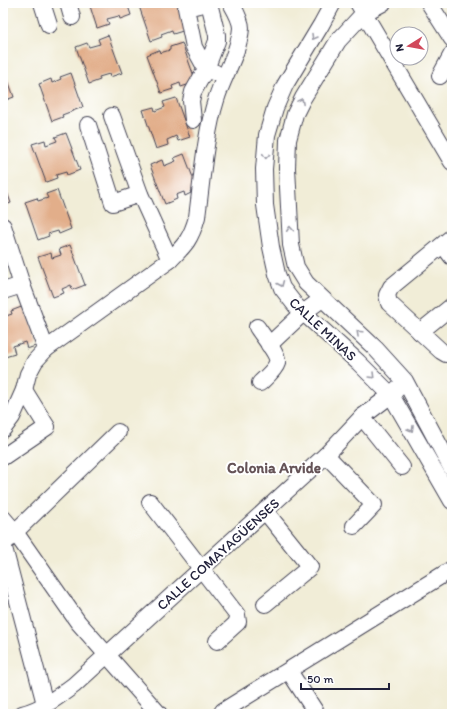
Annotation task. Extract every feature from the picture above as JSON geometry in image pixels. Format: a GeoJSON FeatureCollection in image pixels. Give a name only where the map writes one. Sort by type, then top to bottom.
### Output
{"type":"FeatureCollection","features":[{"type":"Feature","properties":{"kind":"street"},"geometry":{"type":"LineString","coordinates":[[42,3],[49,25]]}},
{"type":"Feature","properties":{"kind":"street"},"geometry":{"type":"LineString","coordinates":[[193,120],[191,101],[193,92],[206,69],[217,41],[217,35],[208,3],[186,8],[194,47],[206,69],[225,76]]}},
{"type":"Feature","properties":{"kind":"street"},"geometry":{"type":"LineString","coordinates":[[6,417],[24,390],[28,374],[35,361],[46,349],[170,260],[187,243],[198,218],[209,130],[216,100],[239,40],[241,26],[237,13],[231,3]]}},
{"type":"Feature","properties":{"kind":"street","name":"CALLE MINAS"},"geometry":{"type":"LineString","coordinates":[[333,3],[285,84],[275,108],[267,135],[264,169],[265,205],[271,247],[277,274],[282,288],[288,298],[358,362],[391,395],[452,501]]}},
{"type":"Feature","properties":{"kind":"street","name":"CALLE MINAS"},"geometry":{"type":"LineString","coordinates":[[383,3],[361,8],[338,41],[303,98],[295,114],[288,140],[287,168],[291,245],[296,267],[306,283],[375,348],[405,381],[452,469]]}},
{"type":"Feature","properties":{"kind":"street"},"geometry":{"type":"LineString","coordinates":[[429,3],[452,39]]}},
{"type":"Feature","properties":{"kind":"street"},"geometry":{"type":"LineString","coordinates":[[361,8],[452,162]]}},
{"type":"Feature","properties":{"kind":"street"},"geometry":{"type":"LineString","coordinates":[[440,76],[452,54]]}},
{"type":"Feature","properties":{"kind":"street"},"geometry":{"type":"LineString","coordinates":[[112,116],[140,194],[170,260]]}},
{"type":"Feature","properties":{"kind":"street"},"geometry":{"type":"LineString","coordinates":[[88,125],[113,203],[140,194]]}},
{"type":"Feature","properties":{"kind":"street"},"geometry":{"type":"LineString","coordinates":[[3,226],[22,285],[46,349]]}},
{"type":"Feature","properties":{"kind":"street"},"geometry":{"type":"LineString","coordinates":[[449,246],[391,287],[387,295],[389,303],[441,351],[446,354],[452,352]]}},
{"type":"Feature","properties":{"kind":"street"},"geometry":{"type":"LineString","coordinates":[[3,291],[22,285]]}},
{"type":"Feature","properties":{"kind":"street"},"geometry":{"type":"LineString","coordinates":[[269,345],[303,313],[322,298]]}},
{"type":"Feature","properties":{"kind":"street"},"geometry":{"type":"LineString","coordinates":[[420,332],[452,306]]}},
{"type":"Feature","properties":{"kind":"street"},"geometry":{"type":"LineString","coordinates":[[257,327],[277,359],[276,366],[260,383]]}},
{"type":"Feature","properties":{"kind":"street","name":"CALLE COMAYAGÜENSES"},"geometry":{"type":"LineString","coordinates":[[22,714],[31,712],[74,685],[326,455],[362,417],[391,395],[405,381]]}},
{"type":"Feature","properties":{"kind":"street"},"geometry":{"type":"LineString","coordinates":[[3,457],[47,427],[24,390]]}},
{"type":"Feature","properties":{"kind":"street"},"geometry":{"type":"LineString","coordinates":[[362,417],[402,467]]}},
{"type":"Feature","properties":{"kind":"street"},"geometry":{"type":"LineString","coordinates":[[45,704],[3,545],[118,432]]}},
{"type":"Feature","properties":{"kind":"street"},"geometry":{"type":"LineString","coordinates":[[326,455],[374,505],[354,526]]}},
{"type":"Feature","properties":{"kind":"street"},"geometry":{"type":"LineString","coordinates":[[150,502],[239,618],[238,622],[217,641]]}},
{"type":"Feature","properties":{"kind":"street"},"geometry":{"type":"LineString","coordinates":[[265,511],[310,567],[265,604]]}},
{"type":"Feature","properties":{"kind":"street"},"geometry":{"type":"LineString","coordinates":[[3,518],[15,532],[78,622],[155,713]]}},
{"type":"Feature","properties":{"kind":"street"},"geometry":{"type":"LineString","coordinates":[[221,714],[223,711],[452,569]]}},
{"type":"Feature","properties":{"kind":"street"},"geometry":{"type":"LineString","coordinates":[[289,671],[317,714]]}},
{"type":"Feature","properties":{"kind":"building"},"geometry":{"type":"Polygon","coordinates":[[[89,3],[127,3],[131,15],[120,19],[119,16],[107,19],[109,24],[97,28],[89,3]]]}},
{"type":"Feature","properties":{"kind":"building"},"geometry":{"type":"Polygon","coordinates":[[[138,3],[177,3],[186,30],[173,34],[172,30],[161,34],[162,37],[151,41],[138,3]]]}},
{"type":"Feature","properties":{"kind":"building"},"geometry":{"type":"Polygon","coordinates":[[[108,35],[122,73],[110,77],[109,74],[99,77],[100,80],[89,84],[76,47],[87,43],[89,47],[100,44],[98,39],[108,35]]]}},
{"type":"Feature","properties":{"kind":"building"},"geometry":{"type":"Polygon","coordinates":[[[182,43],[196,82],[181,87],[180,83],[172,86],[173,89],[161,93],[147,55],[159,50],[160,53],[170,50],[170,47],[182,43]]]}},
{"type":"Feature","properties":{"kind":"building"},"geometry":{"type":"Polygon","coordinates":[[[3,66],[14,97],[3,101],[3,66]]]}},
{"type":"Feature","properties":{"kind":"building"},"geometry":{"type":"Polygon","coordinates":[[[71,73],[83,107],[62,115],[63,117],[52,121],[39,84],[51,79],[52,83],[61,79],[60,77],[71,73]]]}},
{"type":"Feature","properties":{"kind":"building"},"geometry":{"type":"Polygon","coordinates":[[[176,98],[190,137],[178,141],[176,136],[167,140],[168,145],[156,149],[143,110],[154,107],[155,111],[165,107],[163,102],[176,98]]]}},
{"type":"Feature","properties":{"kind":"building"},"geometry":{"type":"Polygon","coordinates":[[[66,133],[80,170],[67,175],[66,172],[56,175],[57,178],[46,182],[32,144],[45,140],[46,145],[57,141],[55,137],[66,133]]]}},
{"type":"Feature","properties":{"kind":"building"},"geometry":{"type":"Polygon","coordinates":[[[184,154],[197,188],[190,191],[191,193],[185,196],[184,192],[176,195],[177,199],[165,204],[150,165],[162,160],[164,166],[176,161],[174,158],[184,154]]]}},
{"type":"Feature","properties":{"kind":"building"},"geometry":{"type":"Polygon","coordinates":[[[3,181],[11,203],[3,206],[3,181]]]}},
{"type":"Feature","properties":{"kind":"building"},"geometry":{"type":"Polygon","coordinates":[[[57,190],[71,229],[59,234],[58,231],[48,234],[49,236],[38,240],[25,202],[37,198],[38,201],[48,198],[46,194],[57,190]]]}},
{"type":"Feature","properties":{"kind":"building"},"geometry":{"type":"Polygon","coordinates":[[[70,245],[85,285],[72,290],[71,285],[62,289],[64,293],[53,297],[38,257],[51,253],[52,258],[61,255],[59,249],[70,245]]]}},
{"type":"Feature","properties":{"kind":"building"},"geometry":{"type":"Polygon","coordinates":[[[24,306],[38,345],[27,349],[25,342],[13,346],[15,354],[5,357],[3,350],[3,317],[12,314],[11,311],[24,306]]]}},
{"type":"Feature","properties":{"kind":"district","name":"Colonia Arvide"},"geometry":{"type":"Point","coordinates":[274,468]}}]}
